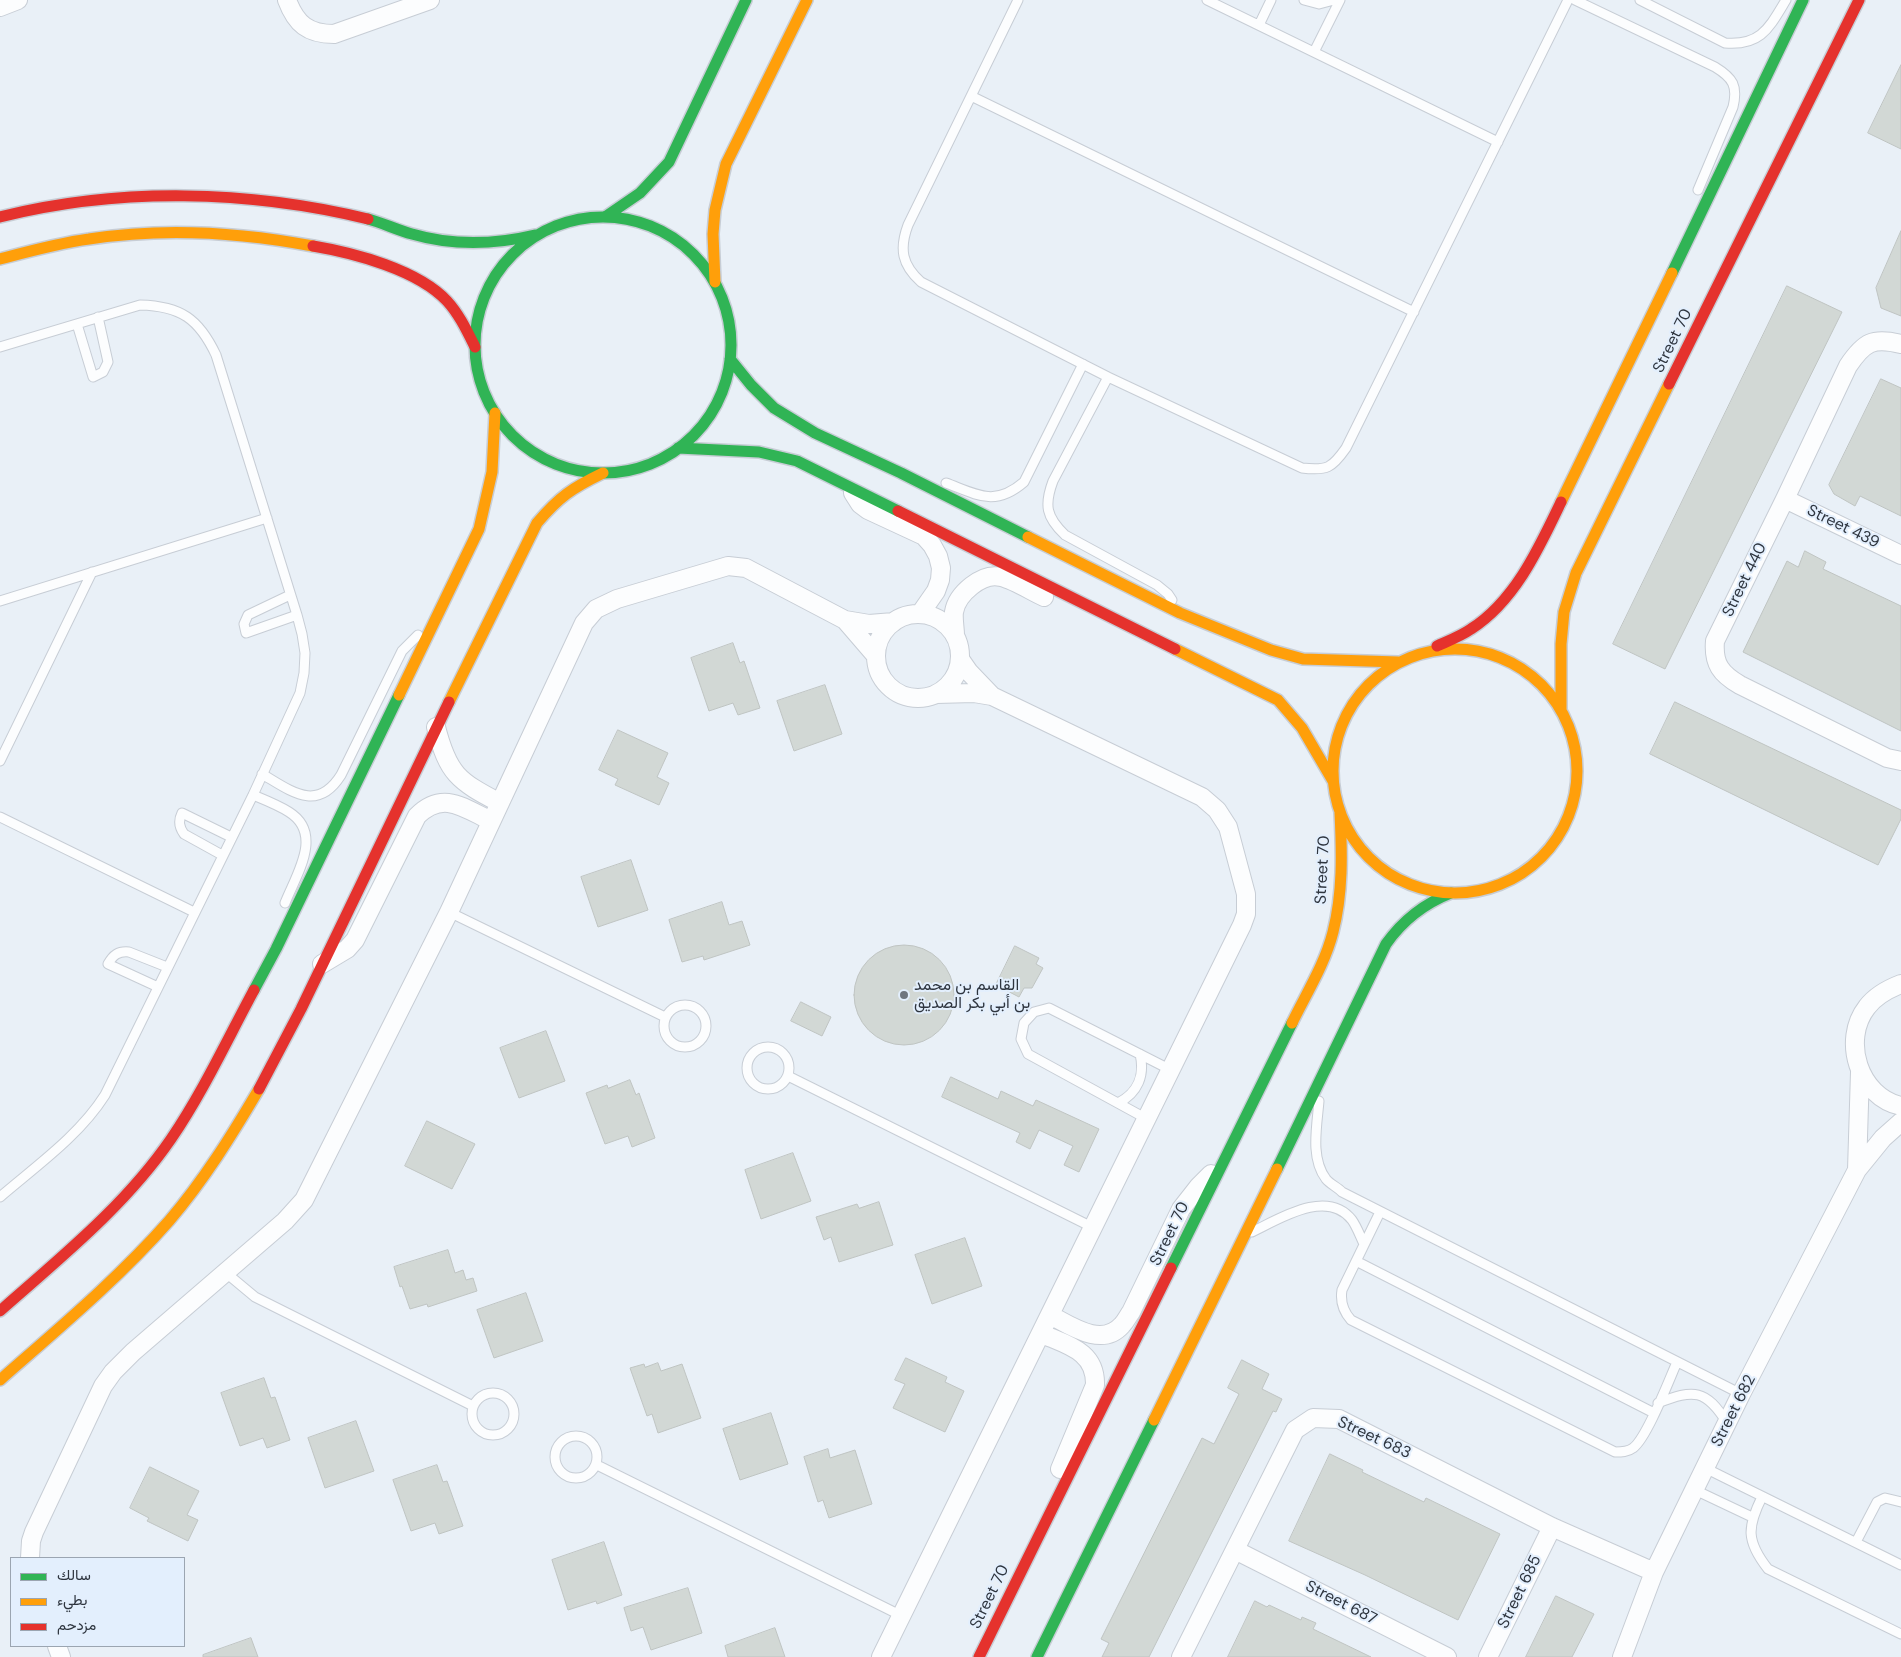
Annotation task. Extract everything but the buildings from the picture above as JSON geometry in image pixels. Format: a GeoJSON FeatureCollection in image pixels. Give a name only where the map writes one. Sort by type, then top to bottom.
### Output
{"type":"FeatureCollection","features":[{"type":"Feature","properties":{"kind":"main road"},"geometry":{"type":"LineString","coordinates":[[605,217],[624,207],[641,194],[669,162],[746,0]]}},
{"type":"Feature","properties":{"kind":"main road"},"geometry":{"type":"LineString","coordinates":[[715,282],[713,234],[715,210],[726,164],[807,0]]}},
{"type":"Feature","properties":{"kind":"main road","name":"Street 70"},"geometry":{"type":"LineString","coordinates":[[1425,652],[1472,629],[1492,612],[1522,577],[1558,509],[1803,0]]}},
{"type":"Feature","properties":{"kind":"main road","name":"Street 70"},"geometry":{"type":"LineString","coordinates":[[1561,709],[1561,644],[1564,612],[1576,573],[1859,0]]}},
{"type":"Feature","properties":{"kind":"main road"},"geometry":{"type":"LineString","coordinates":[[0,217],[81,202],[119,198],[194,196],[260,200],[307,207],[382,223],[412,234],[444,242],[478,244],[510,241],[542,233],[573,221],[605,217],[627,219],[649,225],[669,235],[687,248],[702,264],[715,282],[725,306],[730,332],[730,359],[724,386],[708,418],[678,448],[655,462],[630,470],[603,473],[571,469],[541,457],[515,438],[495,413],[480,381],[475,347],[477,324],[483,302],[493,280],[512,256],[542,233]]}},
{"type":"Feature","properties":{"kind":"main road"},"geometry":{"type":"LineString","coordinates":[[0,259],[62,243],[109,236],[157,232],[252,235],[299,242],[345,253],[414,276],[434,289],[452,305],[465,325],[475,347]]}},
{"type":"Feature","properties":{"kind":"main road"},"geometry":{"type":"LineString","coordinates":[[730,359],[751,385],[774,408],[815,433],[901,473],[1180,613],[1271,650],[1303,658],[1398,662]]}},
{"type":"Feature","properties":{"kind":"main road"},"geometry":{"type":"LineString","coordinates":[[0,1311],[93,1228],[120,1200],[146,1171],[191,1107],[276,949],[478,529],[488,501],[494,462],[495,413]]}},
{"type":"Feature","properties":{"kind":"main road"},"geometry":{"type":"LineString","coordinates":[[678,448],[759,452],[797,462],[849,486],[1082,604],[1278,700],[1294,714],[1307,734],[1332,781],[1340,812],[1353,839],[1371,861],[1395,878],[1422,889],[1451,893],[1488,889],[1505,882],[1537,862],[1550,849],[1569,816],[1577,780],[1575,743],[1569,725],[1550,692],[1520,666],[1503,657],[1484,651],[1444,648],[1425,652],[1398,662],[1369,683],[1348,712],[1335,745],[1332,781]]}},
{"type":"Feature","properties":{"kind":"main road"},"geometry":{"type":"LineString","coordinates":[[0,1380],[117,1277],[191,1193],[234,1132],[272,1068],[436,727],[537,523],[555,502],[578,486],[603,473]]}},
{"type":"Feature","properties":{"kind":"main road","name":"Street 70"},"geometry":{"type":"LineString","coordinates":[[979,1657],[1317,972],[1332,934],[1341,894],[1343,853],[1340,812]]}},
{"type":"Feature","properties":{"kind":"main road"},"geometry":{"type":"LineString","coordinates":[[1036,1657],[1245,1235],[1386,944],[1406,917],[1435,899],[1451,893]]}},
{"type":"Feature","properties":{"kind":"street"},"geometry":{"type":"LineString","coordinates":[[0,6],[18,0]]}},
{"type":"Feature","properties":{"kind":"street"},"geometry":{"type":"LineString","coordinates":[[287,0],[294,15],[304,26],[324,34],[334,34],[430,0]]}},
{"type":"Feature","properties":{"kind":"street","name":"Street 440"},"geometry":{"type":"LineString","coordinates":[[1901,344],[1884,340],[1870,343],[1857,352],[1848,366],[1715,641],[1714,652],[1726,676],[1740,685],[1887,758],[1901,761]]}},
{"type":"Feature","properties":{"kind":"street"},"geometry":{"type":"LineString","coordinates":[[849,486],[860,504],[868,510],[924,536],[932,545],[940,562],[940,580],[936,591],[920,614]]}},
{"type":"Feature","properties":{"kind":"street","name":"Street 439"},"geometry":{"type":"LineString","coordinates":[[1785,499],[1901,555]]}},
{"type":"Feature","properties":{"kind":"street"},"geometry":{"type":"LineString","coordinates":[[30,1557],[30,1542],[34,1532],[103,1386],[113,1372],[133,1352],[285,1222],[304,1200],[448,912],[584,623],[596,609],[617,599],[728,566],[746,568],[845,620],[869,624],[894,622]]}},
{"type":"Feature","properties":{"kind":"street"},"geometry":{"type":"LineString","coordinates":[[955,636],[954,612],[958,602],[970,586],[990,577],[1000,576],[1056,603],[1066,605],[1082,604]]}},
{"type":"Feature","properties":{"kind":"street"},"geometry":{"type":"LineString","coordinates":[[920,614],[940,620],[949,627],[959,647],[960,659],[953,680],[946,688],[925,698],[912,698],[896,691],[883,679],[878,668],[876,656],[881,637],[894,622],[901,618],[920,614]]}},
{"type":"Feature","properties":{"kind":"street"},"geometry":{"type":"LineString","coordinates":[[845,620],[876,656]]}},
{"type":"Feature","properties":{"kind":"street"},"geometry":{"type":"LineString","coordinates":[[960,659],[974,679],[992,696]]}},
{"type":"Feature","properties":{"kind":"street"},"geometry":{"type":"LineString","coordinates":[[881,1657],[1172,1070],[1246,914],[1246,894],[1228,826],[1217,810],[1202,797],[992,696],[974,693],[936,694]]}},
{"type":"Feature","properties":{"kind":"street"},"geometry":{"type":"LineString","coordinates":[[436,727],[448,764],[458,777],[471,788],[500,803]]}},
{"type":"Feature","properties":{"kind":"street"},"geometry":{"type":"LineString","coordinates":[[322,964],[347,949],[355,940],[417,816],[426,807],[444,801],[456,804],[491,821]]}},
{"type":"Feature","properties":{"kind":"street"},"geometry":{"type":"LineString","coordinates":[[1901,984],[1882,992],[1866,1007],[1856,1028],[1854,1050],[1860,1072],[1869,1086],[1882,1098],[1901,1106]]}},
{"type":"Feature","properties":{"kind":"street","name":"Street 682"},"geometry":{"type":"LineString","coordinates":[[1857,1170],[1860,1072]]}},
{"type":"Feature","properties":{"kind":"street","name":"Street 682"},"geometry":{"type":"LineString","coordinates":[[1622,1657],[1654,1572],[1727,1423],[1857,1170],[1883,1138],[1901,1122]]}},
{"type":"Feature","properties":{"kind":"street"},"geometry":{"type":"LineString","coordinates":[[1050,1315],[1088,1334],[1106,1334],[1121,1326],[1131,1312],[1181,1209],[1199,1186],[1225,1160]]}},
{"type":"Feature","properties":{"kind":"street"},"geometry":{"type":"LineString","coordinates":[[1024,1567],[1037,1523],[1094,1385],[1095,1378],[1091,1364],[1082,1352],[1042,1334]]}},
{"type":"Feature","properties":{"kind":"street","name":"Street 683"},"geometry":{"type":"LineString","coordinates":[[1181,1657],[1295,1430],[1313,1418],[1339,1418],[1552,1527],[1654,1572]]}},
{"type":"Feature","properties":{"kind":"street","name":"Street 685"},"geometry":{"type":"LineString","coordinates":[[1488,1657],[1552,1527]]}},
{"type":"Feature","properties":{"kind":"street","name":"Street 687"},"geometry":{"type":"LineString","coordinates":[[1235,1550],[1448,1657]]}},
{"type":"Feature","properties":{"kind":"lane"},"geometry":{"type":"LineString","coordinates":[[1018,0],[903,237],[902,250],[905,262],[912,274],[921,282],[1083,364],[1302,468],[1320,470],[1336,463],[1346,448],[1568,0]]}},
{"type":"Feature","properties":{"kind":"lane"},"geometry":{"type":"LineString","coordinates":[[1207,0],[1498,142]]}},
{"type":"Feature","properties":{"kind":"lane"},"geometry":{"type":"LineString","coordinates":[[1259,25],[1271,0]]}},
{"type":"Feature","properties":{"kind":"lane"},"geometry":{"type":"LineString","coordinates":[[1304,0],[1319,4],[1334,0]]}},
{"type":"Feature","properties":{"kind":"lane"},"geometry":{"type":"LineString","coordinates":[[1314,52],[1340,0]]}},
{"type":"Feature","properties":{"kind":"lane"},"geometry":{"type":"LineString","coordinates":[[1575,0],[1715,67],[1725,73],[1733,83],[1736,95],[1733,107],[1694,201]]}},
{"type":"Feature","properties":{"kind":"lane"},"geometry":{"type":"LineString","coordinates":[[1640,0],[1725,43],[1740,44],[1753,40],[1765,32],[1786,0]]}},
{"type":"Feature","properties":{"kind":"lane"},"geometry":{"type":"LineString","coordinates":[[971,96],[1414,312]]}},
{"type":"Feature","properties":{"kind":"lane"},"geometry":{"type":"LineString","coordinates":[[1686,242],[1688,216]]}},
{"type":"Feature","properties":{"kind":"lane"},"geometry":{"type":"LineString","coordinates":[[0,347],[140,305],[160,306],[179,312],[195,322],[208,338],[216,356],[297,615],[305,653],[300,693],[253,795],[105,1095],[96,1109],[73,1133],[0,1198]]}},
{"type":"Feature","properties":{"kind":"lane"},"geometry":{"type":"LineString","coordinates":[[77,324],[93,377],[103,372],[108,362],[98,317]]}},
{"type":"Feature","properties":{"kind":"lane"},"geometry":{"type":"LineString","coordinates":[[901,473],[915,473],[932,478],[984,498],[999,497],[1013,492],[1024,482],[1032,469],[1083,364]]}},
{"type":"Feature","properties":{"kind":"lane"},"geometry":{"type":"LineString","coordinates":[[1108,376],[1053,481],[1048,495],[1048,510],[1054,524],[1065,535],[1157,585],[1168,594],[1180,613]]}},
{"type":"Feature","properties":{"kind":"lane"},"geometry":{"type":"LineString","coordinates":[[0,601],[267,518]]}},
{"type":"Feature","properties":{"kind":"lane"},"geometry":{"type":"LineString","coordinates":[[0,761],[92,572]]}},
{"type":"Feature","properties":{"kind":"lane"},"geometry":{"type":"LineString","coordinates":[[290,595],[248,616],[244,624],[246,633],[297,615]]}},
{"type":"Feature","properties":{"kind":"lane"},"geometry":{"type":"LineString","coordinates":[[262,774],[295,793],[308,797],[322,794],[333,787],[402,651],[416,636],[432,625]]}},
{"type":"Feature","properties":{"kind":"lane"},"geometry":{"type":"LineString","coordinates":[[253,795],[289,811],[298,819],[304,829],[307,841],[306,853],[281,912]]}},
{"type":"Feature","properties":{"kind":"lane"},"geometry":{"type":"LineString","coordinates":[[222,855],[180,830],[182,813],[231,837]]}},
{"type":"Feature","properties":{"kind":"lane"},"geometry":{"type":"LineString","coordinates":[[0,817],[194,912]]}},
{"type":"Feature","properties":{"kind":"lane"},"geometry":{"type":"LineString","coordinates":[[448,912],[665,1017]]}},
{"type":"Feature","properties":{"kind":"lane"},"geometry":{"type":"LineString","coordinates":[[276,927],[276,949]]}},
{"type":"Feature","properties":{"kind":"lane"},"geometry":{"type":"LineString","coordinates":[[158,987],[108,964],[116,954],[122,951],[167,967]]}},
{"type":"Feature","properties":{"kind":"lane"},"geometry":{"type":"LineString","coordinates":[[683,1004],[694,1005],[703,1012],[707,1023],[706,1034],[698,1043],[688,1048],[677,1046],[668,1039],[664,1028],[665,1017],[672,1008],[683,1004]]}},
{"type":"Feature","properties":{"kind":"lane"},"geometry":{"type":"LineString","coordinates":[[1147,1119],[1028,1054],[1021,1039],[1024,1023],[1034,1012],[1049,1008],[1172,1070]]}},
{"type":"Feature","properties":{"kind":"lane"},"geometry":{"type":"LineString","coordinates":[[766,1046],[777,1048],[786,1055],[790,1065],[788,1076],[782,1085],[776,1088],[771,1090],[760,1088],[751,1081],[746,1071],[748,1060],[755,1050],[766,1046]]}},
{"type":"Feature","properties":{"kind":"lane"},"geometry":{"type":"LineString","coordinates":[[1118,1103],[1131,1095],[1140,1083],[1142,1063],[1140,1054]]}},
{"type":"Feature","properties":{"kind":"lane"},"geometry":{"type":"LineString","coordinates":[[788,1076],[1094,1228]]}},
{"type":"Feature","properties":{"kind":"lane"},"geometry":{"type":"LineString","coordinates":[[1322,1076],[1316,1136],[1317,1161],[1326,1178],[1342,1192],[1742,1394]]}},
{"type":"Feature","properties":{"kind":"lane"},"geometry":{"type":"LineString","coordinates":[[1245,1235],[1293,1212],[1312,1206],[1323,1205],[1341,1211],[1351,1219],[1364,1244]]}},
{"type":"Feature","properties":{"kind":"lane"},"geometry":{"type":"LineString","coordinates":[[1380,1212],[1342,1290],[1341,1299],[1344,1312],[1351,1320],[1615,1452],[1633,1448],[1643,1436],[1677,1362]]}},
{"type":"Feature","properties":{"kind":"lane"},"geometry":{"type":"LineString","coordinates":[[1356,1261],[1654,1413]]}},
{"type":"Feature","properties":{"kind":"lane"},"geometry":{"type":"LineString","coordinates":[[225,1272],[255,1297],[473,1406]]}},
{"type":"Feature","properties":{"kind":"lane"},"geometry":{"type":"LineString","coordinates":[[490,1393],[502,1394],[511,1401],[515,1412],[514,1423],[506,1432],[496,1436],[484,1435],[476,1428],[471,1417],[473,1406],[480,1397],[490,1393]]}},
{"type":"Feature","properties":{"kind":"lane"},"geometry":{"type":"LineString","coordinates":[[1658,1403],[1688,1393],[1699,1395],[1713,1403],[1727,1423]]}},
{"type":"Feature","properties":{"kind":"lane"},"geometry":{"type":"LineString","coordinates":[[574,1435],[585,1437],[594,1443],[598,1454],[597,1465],[590,1474],[579,1478],[568,1477],[559,1470],[554,1460],[556,1448],[563,1439],[574,1435]]}},
{"type":"Feature","properties":{"kind":"lane"},"geometry":{"type":"LineString","coordinates":[[597,1465],[902,1616]]}},
{"type":"Feature","properties":{"kind":"lane"},"geometry":{"type":"LineString","coordinates":[[1705,1468],[1901,1565]]}},
{"type":"Feature","properties":{"kind":"lane"},"geometry":{"type":"LineString","coordinates":[[1695,1490],[1752,1517]]}},
{"type":"Feature","properties":{"kind":"lane"},"geometry":{"type":"LineString","coordinates":[[1762,1496],[1752,1517],[1752,1544],[1768,1569],[1901,1634]]}},
{"type":"Feature","properties":{"kind":"lane"},"geometry":{"type":"LineString","coordinates":[[1856,1542],[1877,1502],[1885,1498],[1901,1502]]}},
{"type":"Feature","properties":{"kind":"traffic: fast"},"geometry":{"type":"LineString","coordinates":[[605,217],[640,193],[669,162],[746,0]]}},
{"type":"Feature","properties":{"kind":"traffic: fast"},"geometry":{"type":"LineString","coordinates":[[1672,273],[1803,0]]}},
{"type":"Feature","properties":{"kind":"traffic: fast"},"geometry":{"type":"LineString","coordinates":[[603,217],[628,220],[652,227],[684,246],[702,264],[721,296],[728,320],[731,345],[728,370],[721,394],[702,426],[684,444],[652,463],[628,470],[603,473],[578,470],[554,463],[522,444],[504,426],[485,394],[478,370],[475,345],[478,320],[485,296],[504,264],[522,246],[554,227],[578,220],[603,217]]}},
{"type":"Feature","properties":{"kind":"traffic: fast"},"geometry":{"type":"LineString","coordinates":[[368,219],[412,234],[443,241],[473,243],[504,241],[535,235]]}},
{"type":"Feature","properties":{"kind":"traffic: fast"},"geometry":{"type":"LineString","coordinates":[[730,359],[751,385],[774,408],[815,433],[901,473],[1028,537]]}},
{"type":"Feature","properties":{"kind":"traffic: fast"},"geometry":{"type":"LineString","coordinates":[[678,448],[759,452],[797,461],[898,511]]}},
{"type":"Feature","properties":{"kind":"traffic: fast"},"geometry":{"type":"LineString","coordinates":[[254,990],[276,949],[399,695]]}},
{"type":"Feature","properties":{"kind":"traffic: fast"},"geometry":{"type":"LineString","coordinates":[[1277,1169],[1386,944],[1399,927],[1414,914],[1431,902],[1451,893]]}},
{"type":"Feature","properties":{"kind":"traffic: fast"},"geometry":{"type":"LineString","coordinates":[[1171,1268],[1292,1023]]}},
{"type":"Feature","properties":{"kind":"traffic: fast"},"geometry":{"type":"LineString","coordinates":[[1037,1657],[1154,1420]]}},
{"type":"Feature","properties":{"kind":"traffic: slow"},"geometry":{"type":"LineString","coordinates":[[715,282],[713,234],[715,210],[726,164],[807,0]]}},
{"type":"Feature","properties":{"kind":"traffic: slow"},"geometry":{"type":"LineString","coordinates":[[0,259],[78,241],[146,233],[230,234],[313,246]]}},
{"type":"Feature","properties":{"kind":"traffic: slow"},"geometry":{"type":"LineString","coordinates":[[1561,502],[1672,273]]}},
{"type":"Feature","properties":{"kind":"traffic: slow"},"geometry":{"type":"LineString","coordinates":[[1561,709],[1561,644],[1564,612],[1576,573],[1669,384]]}},
{"type":"Feature","properties":{"kind":"traffic: slow"},"geometry":{"type":"LineString","coordinates":[[399,695],[479,529],[492,472],[495,413]]}},
{"type":"Feature","properties":{"kind":"traffic: slow"},"geometry":{"type":"LineString","coordinates":[[449,702],[537,523],[552,506],[567,494],[603,473]]}},
{"type":"Feature","properties":{"kind":"traffic: slow"},"geometry":{"type":"LineString","coordinates":[[1028,537],[1180,613],[1271,650],[1303,659],[1398,662]]}},
{"type":"Feature","properties":{"kind":"traffic: slow"},"geometry":{"type":"LineString","coordinates":[[1175,649],[1278,700],[1302,728],[1333,781]]}},
{"type":"Feature","properties":{"kind":"traffic: slow"},"geometry":{"type":"LineString","coordinates":[[1443,649],[1467,649],[1491,654],[1513,663],[1542,684],[1557,703],[1568,724],[1575,747],[1577,771],[1575,795],[1568,818],[1557,839],[1542,858],[1513,879],[1491,888],[1467,893],[1443,893],[1419,888],[1397,879],[1377,866],[1360,849],[1347,829],[1338,807],[1333,783],[1333,759],[1338,735],[1347,713],[1360,693],[1377,676],[1397,663],[1419,654],[1443,649]]}},
{"type":"Feature","properties":{"kind":"traffic: slow"},"geometry":{"type":"LineString","coordinates":[[1292,1023],[1320,967],[1333,932],[1340,888],[1340,813]]}},
{"type":"Feature","properties":{"kind":"traffic: slow"},"geometry":{"type":"LineString","coordinates":[[0,1380],[66,1323],[129,1263],[169,1221],[217,1157],[259,1089]]}},
{"type":"Feature","properties":{"kind":"traffic: slow"},"geometry":{"type":"LineString","coordinates":[[1154,1420],[1277,1169]]}},
{"type":"Feature","properties":{"kind":"traffic: jam"},"geometry":{"type":"LineString","coordinates":[[1669,384],[1859,0]]}},
{"type":"Feature","properties":{"kind":"traffic: jam"},"geometry":{"type":"LineString","coordinates":[[0,217],[45,207],[91,201],[137,197],[184,196],[277,202],[323,209],[368,219]]}},
{"type":"Feature","properties":{"kind":"traffic: jam"},"geometry":{"type":"LineString","coordinates":[[313,246],[348,253],[385,264],[420,280],[447,301],[475,347]]}},
{"type":"Feature","properties":{"kind":"traffic: jam"},"geometry":{"type":"LineString","coordinates":[[1437,646],[1471,629],[1501,604],[1524,572],[1561,502]]}},
{"type":"Feature","properties":{"kind":"traffic: jam"},"geometry":{"type":"LineString","coordinates":[[898,511],[1175,649]]}},
{"type":"Feature","properties":{"kind":"traffic: jam"},"geometry":{"type":"LineString","coordinates":[[259,1089],[301,1009],[449,702]]}},
{"type":"Feature","properties":{"kind":"traffic: jam"},"geometry":{"type":"LineString","coordinates":[[0,1311],[91,1230],[133,1187],[153,1163],[194,1103],[254,990]]}},
{"type":"Feature","properties":{"kind":"traffic: jam"},"geometry":{"type":"LineString","coordinates":[[979,1657],[1171,1268]]}},
{"type":"Feature","properties":{"kind":"place","name":"القاسم بن محمد بن أبي بكر الصديق"},"geometry":{"type":"Point","coordinates":[904,995]}}]}
